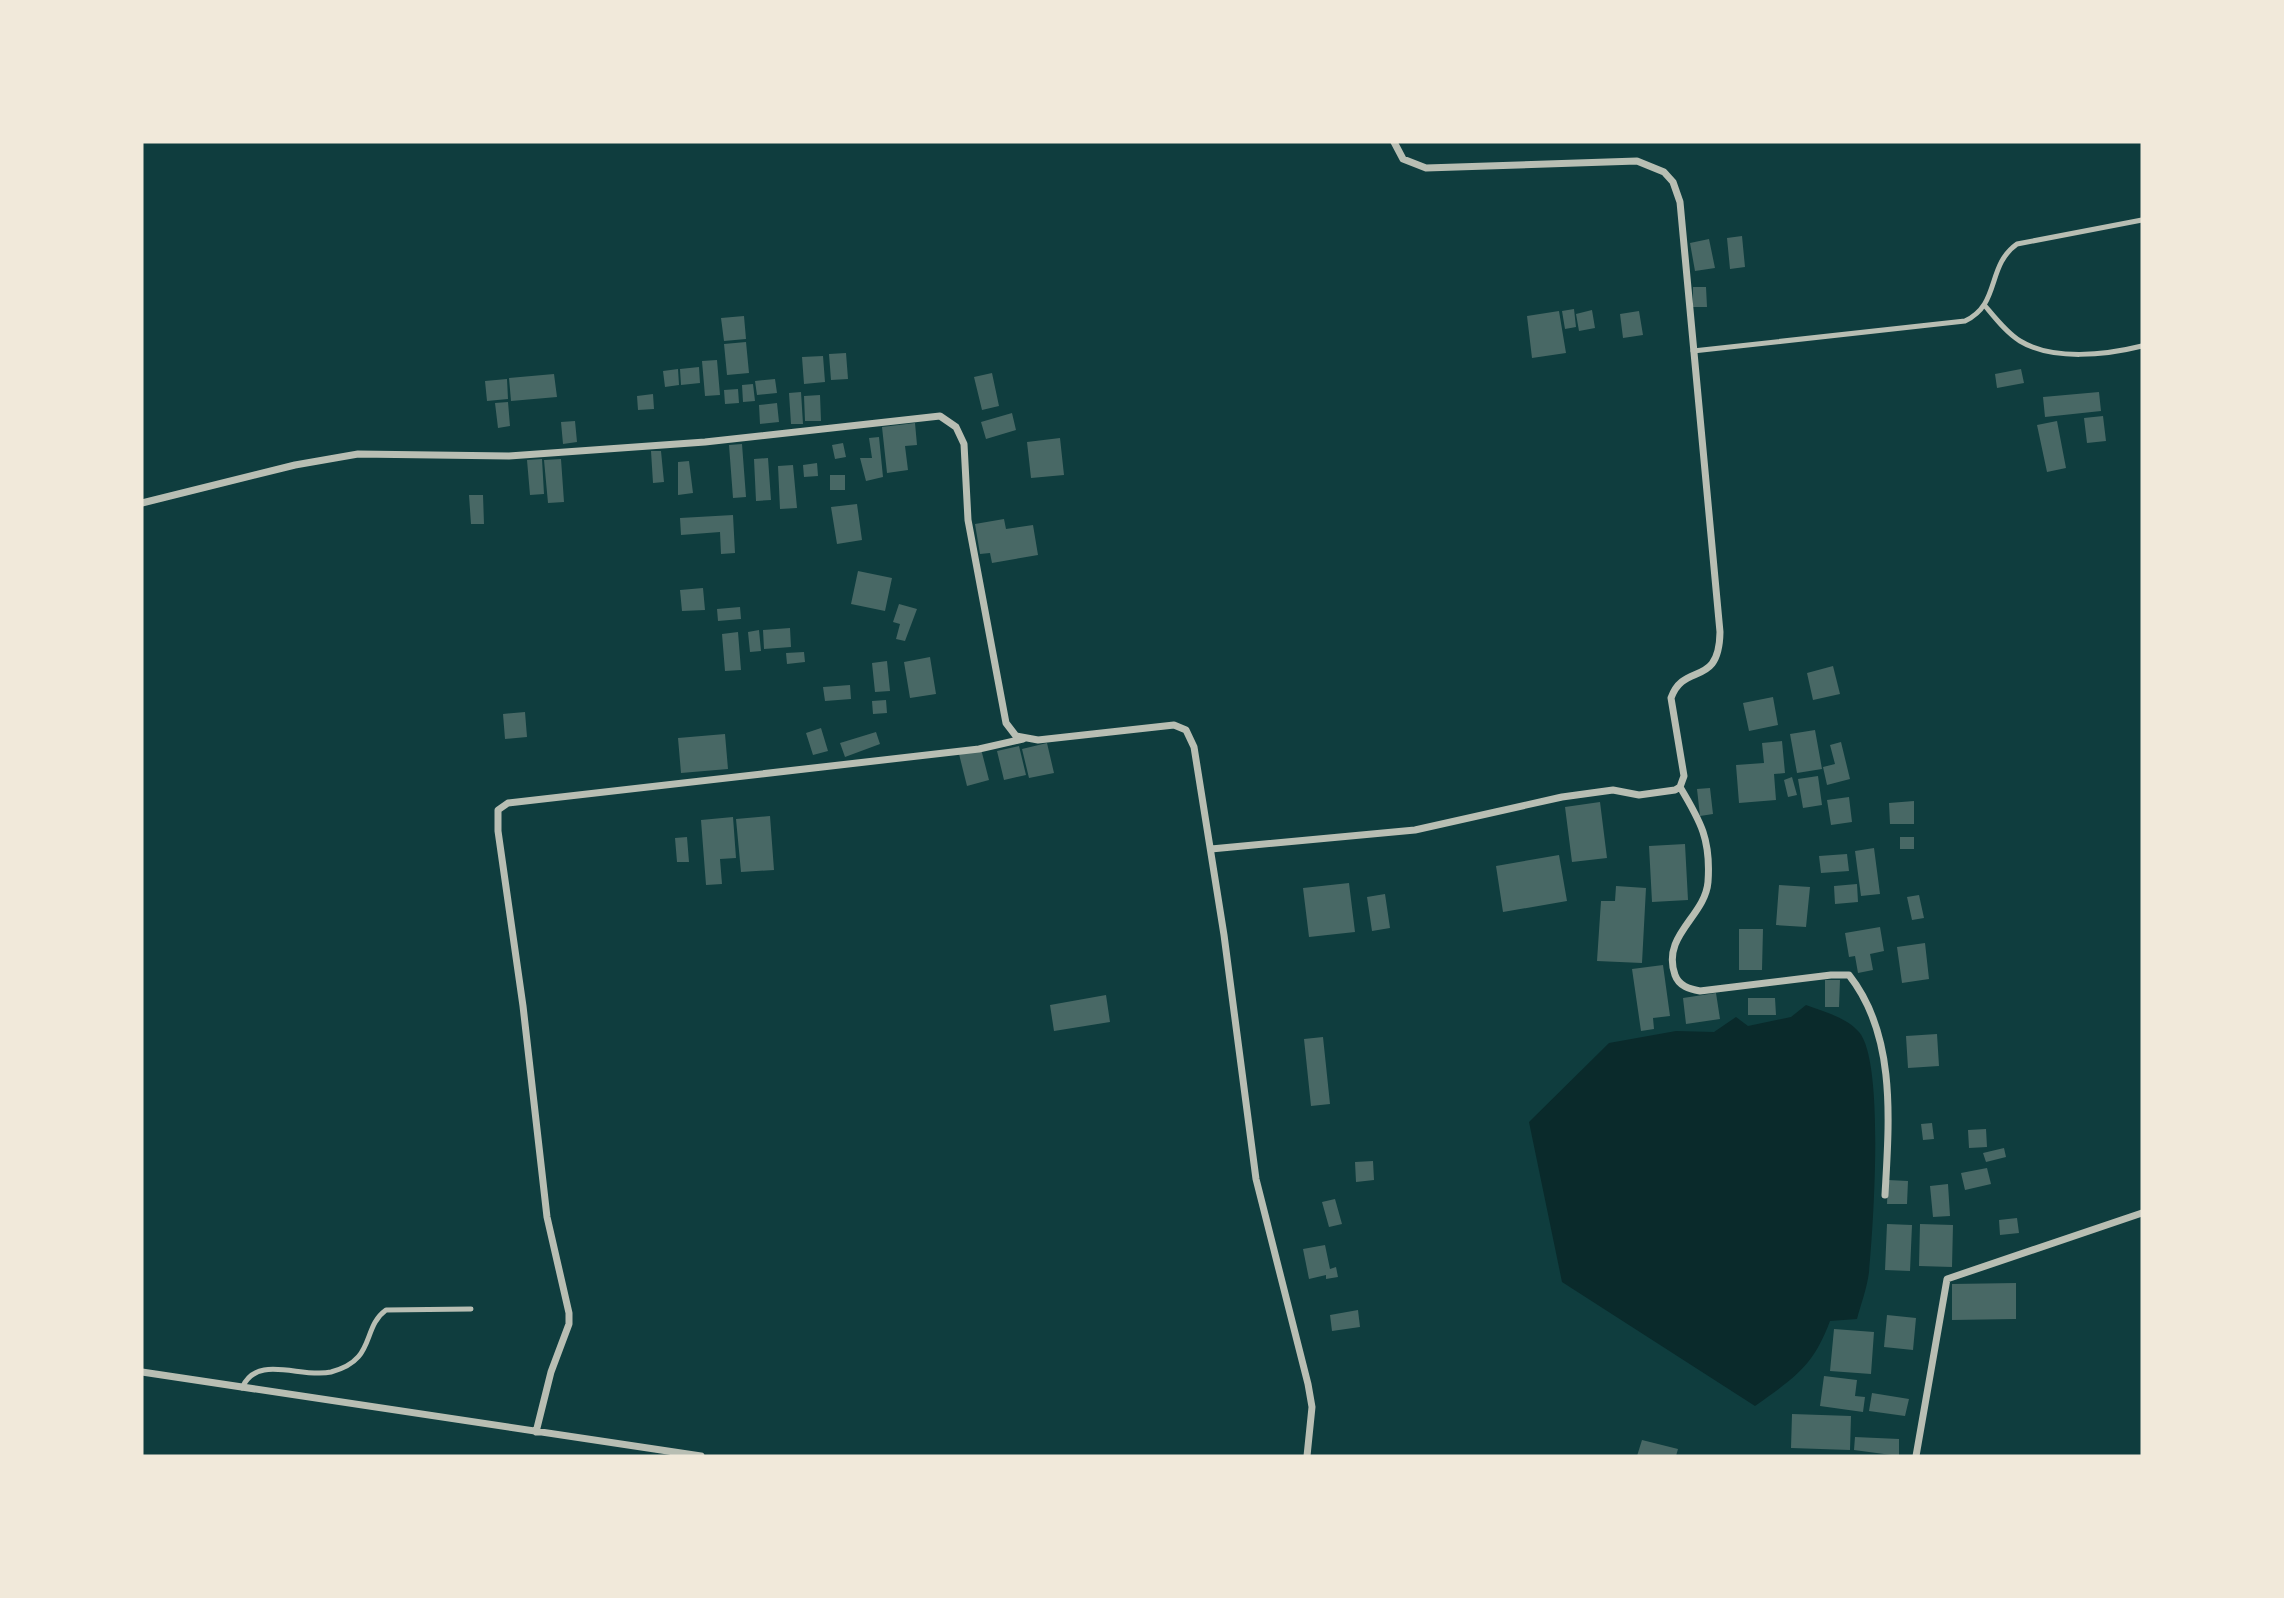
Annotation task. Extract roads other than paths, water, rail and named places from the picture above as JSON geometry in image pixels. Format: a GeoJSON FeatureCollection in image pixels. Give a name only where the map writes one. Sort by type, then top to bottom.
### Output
{"type":"FeatureCollection","features":[{"type":"Feature","properties":{"kind":"street"},"geometry":{"type":"LineString","coordinates":[[1394,142],[1403,159],[1426,168],[1612,159],[1637,161],[1664,172],[1673,182],[1680,202],[1720,649],[1712,667],[1680,683],[1671,698],[1684,776],[1681,787],[1702,821],[1708,843],[1708,885],[1674,942],[1673,968],[1677,980],[1687,989],[1700,991],[1849,975],[1868,1004],[1886,1080],[1889,1111],[1885,1195]]}},
{"type":"Feature","properties":{"kind":"street"},"geometry":{"type":"LineString","coordinates":[[142,503],[295,465],[358,454],[509,456],[705,442],[940,416],[961,433],[968,520],[993,643],[1002,708],[1010,731],[1023,738],[1038,740],[1180,726],[1190,735],[1211,849],[1256,1179],[1312,1407],[1307,1456]]}},
{"type":"Feature","properties":{"kind":"street"},"geometry":{"type":"LineString","coordinates":[[536,1432],[551,1371],[569,1324],[569,1313],[549,1228],[523,1006],[498,831],[498,810],[508,803],[979,749],[1023,738]]}},
{"type":"Feature","properties":{"kind":"street"},"geometry":{"type":"LineString","coordinates":[[1211,849],[1415,830],[1562,797],[1612,790],[1639,795],[1681,787]]}},
{"type":"Feature","properties":{"kind":"street"},"geometry":{"type":"LineString","coordinates":[[1916,1456],[1947,1279],[2142,1213]]}},
{"type":"Feature","properties":{"kind":"street"},"geometry":{"type":"LineString","coordinates":[[142,1372],[701,1456]]}},
{"type":"Feature","properties":{"kind":"lane"},"geometry":{"type":"LineString","coordinates":[[1693,351],[1965,321],[1979,315],[1986,307],[1999,264],[2007,251],[2017,244],[2142,220]]}},
{"type":"Feature","properties":{"kind":"lane"},"geometry":{"type":"LineString","coordinates":[[1986,307],[2011,335],[2044,351],[2096,353],[2142,346]]}},
{"type":"Feature","properties":{"kind":"lane"},"geometry":{"type":"LineString","coordinates":[[242,1388],[246,1378],[257,1370],[319,1374],[347,1366],[367,1347],[378,1318],[386,1310],[471,1310]]}},
{"type":"Feature","properties":{"kind":"water"},"geometry":{"type":"Polygon","coordinates":[[[1806,1005],[1848,1022],[1859,1032],[1867,1049],[1875,1110],[1873,1221],[1869,1272],[1857,1319],[1830,1321],[1809,1361],[1755,1406],[1562,1282],[1529,1122],[1609,1043],[1676,1031],[1714,1032],[1736,1017],[1748,1026],[1791,1017],[1806,1005]]]}}]}
